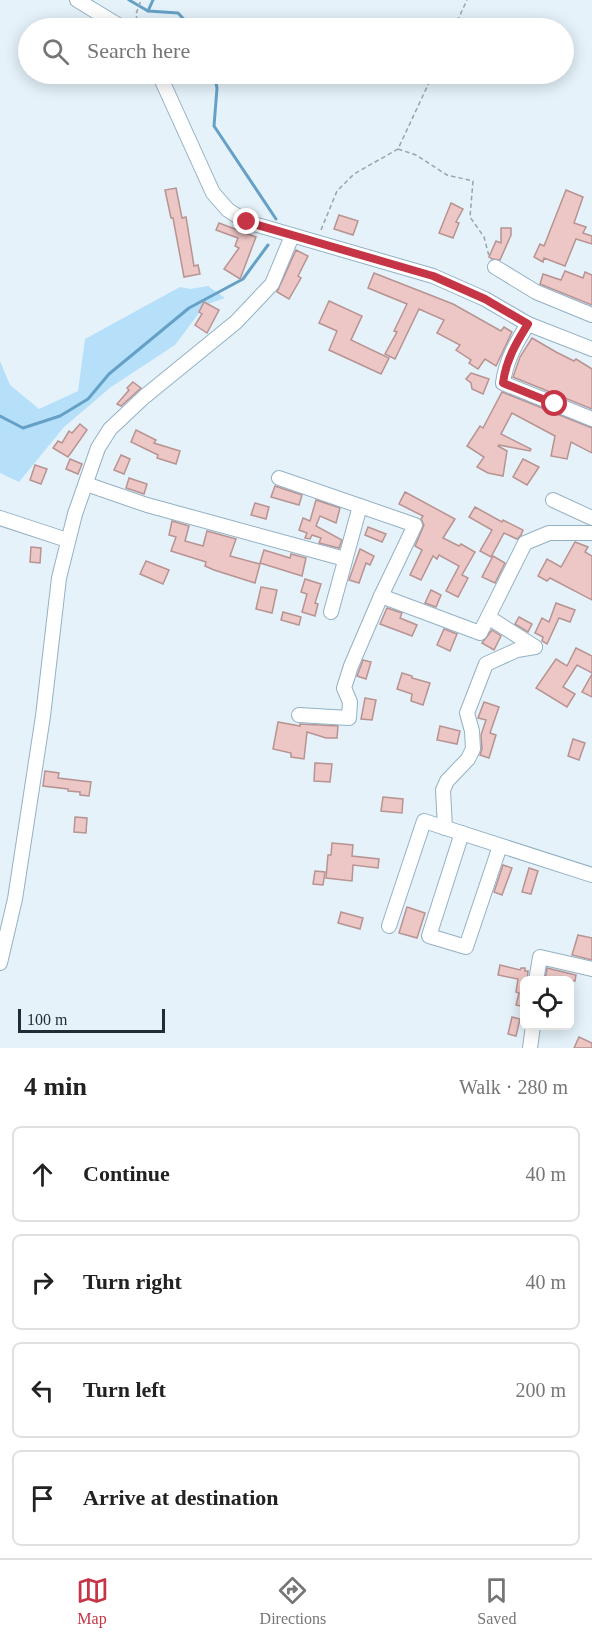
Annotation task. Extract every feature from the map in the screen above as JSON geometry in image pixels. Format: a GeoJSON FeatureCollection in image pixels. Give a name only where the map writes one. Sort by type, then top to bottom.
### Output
{"type":"FeatureCollection","features":[{"type":"Feature","properties":{"kind":"street"},"geometry":{"type":"LineString","coordinates":[[77,0],[107,18]]}},
{"type":"Feature","properties":{"kind":"street"},"geometry":{"type":"LineString","coordinates":[[164,84],[213,194],[228,210],[247,222],[433,276],[485,299],[528,324],[592,349]]}},
{"type":"Feature","properties":{"kind":"street"},"geometry":{"type":"LineString","coordinates":[[0,963],[16,888],[43,716],[59,578],[67,540],[98,448],[110,429],[144,396],[236,322],[272,284],[292,236]]}},
{"type":"Feature","properties":{"kind":"street"},"geometry":{"type":"LineString","coordinates":[[495,267],[536,292],[592,315]]}},
{"type":"Feature","properties":{"kind":"street"},"geometry":{"type":"LineString","coordinates":[[528,324],[511,352],[503,383],[592,419]]}},
{"type":"Feature","properties":{"kind":"street"},"geometry":{"type":"LineString","coordinates":[[279,477],[415,525],[351,666],[344,688],[350,702],[349,718],[299,715]]}},
{"type":"Feature","properties":{"kind":"street"},"geometry":{"type":"LineString","coordinates":[[86,484],[147,505],[345,559]]}},
{"type":"Feature","properties":{"kind":"street"},"geometry":{"type":"LineString","coordinates":[[553,500],[592,518]]}},
{"type":"Feature","properties":{"kind":"street"},"geometry":{"type":"LineString","coordinates":[[331,612],[360,506]]}},
{"type":"Feature","properties":{"kind":"street"},"geometry":{"type":"LineString","coordinates":[[0,518],[67,540]]}},
{"type":"Feature","properties":{"kind":"street"},"geometry":{"type":"LineString","coordinates":[[381,596],[480,633],[525,543],[549,533],[592,533]]}},
{"type":"Feature","properties":{"kind":"street"},"geometry":{"type":"LineString","coordinates":[[445,828],[443,790],[447,781],[468,759],[473,749],[472,731],[467,713],[486,664],[517,650],[535,647],[488,617]]}},
{"type":"Feature","properties":{"kind":"street"},"geometry":{"type":"LineString","coordinates":[[389,926],[424,821],[592,875]]}},
{"type":"Feature","properties":{"kind":"street"},"geometry":{"type":"LineString","coordinates":[[462,833],[429,936],[466,947],[500,846]]}},
{"type":"Feature","properties":{"kind":"street"},"geometry":{"type":"LineString","coordinates":[[537,976],[540,957],[592,969]]}},
{"type":"Feature","properties":{"kind":"street"},"geometry":{"type":"LineString","coordinates":[[530,1048],[532,1030]]}},
{"type":"Feature","properties":{"kind":"path"},"geometry":{"type":"LineString","coordinates":[[137,18],[141,0]]}},
{"type":"Feature","properties":{"kind":"path"},"geometry":{"type":"LineString","coordinates":[[459,18],[467,0]]}},
{"type":"Feature","properties":{"kind":"path"},"geometry":{"type":"LineString","coordinates":[[316,243],[337,191],[354,174],[398,149],[428,84]]}},
{"type":"Feature","properties":{"kind":"path"},"geometry":{"type":"LineString","coordinates":[[398,149],[416,155],[447,175],[473,181],[470,216],[484,237],[490,261],[495,267]]}},
{"type":"Feature","properties":{"kind":"shaded area"},"geometry":{"type":"Polygon","coordinates":[[[208,286],[225,298],[205,305],[175,345],[111,387],[64,427],[19,482],[0,473],[0,361],[10,385],[39,409],[78,391],[85,339],[180,287],[190,289],[208,286]]]}},
{"type":"Feature","properties":{"kind":"building"},"geometry":{"type":"Polygon","coordinates":[[[176,188],[182,218],[186,217],[194,266],[198,265],[200,274],[184,277],[173,218],[171,218],[165,190],[176,188]]]}},
{"type":"Feature","properties":{"kind":"building"},"geometry":{"type":"Polygon","coordinates":[[[566,190],[583,197],[574,223],[586,227],[583,233],[592,236],[592,244],[576,239],[565,266],[544,258],[543,262],[534,257],[540,244],[544,246],[566,190]]]}},
{"type":"Feature","properties":{"kind":"building"},"geometry":{"type":"Polygon","coordinates":[[[451,203],[463,209],[456,222],[459,223],[453,238],[439,233],[451,203]]]}},
{"type":"Feature","properties":{"kind":"building"},"geometry":{"type":"Polygon","coordinates":[[[339,215],[358,221],[353,235],[334,229],[339,215]]]}},
{"type":"Feature","properties":{"kind":"building"},"geometry":{"type":"Polygon","coordinates":[[[219,223],[256,237],[240,279],[224,269],[239,248],[235,246],[238,238],[216,230],[219,223]]]}},
{"type":"Feature","properties":{"kind":"building"},"geometry":{"type":"Polygon","coordinates":[[[501,228],[511,228],[511,235],[500,260],[492,259],[489,257],[496,241],[501,243],[501,228]]]}},
{"type":"Feature","properties":{"kind":"building"},"geometry":{"type":"Polygon","coordinates":[[[296,250],[308,256],[298,276],[301,278],[289,299],[277,292],[296,250]]]}},
{"type":"Feature","properties":{"kind":"building"},"geometry":{"type":"Polygon","coordinates":[[[565,271],[583,278],[585,272],[592,275],[592,305],[540,284],[543,274],[561,280],[565,271]]]}},
{"type":"Feature","properties":{"kind":"building"},"geometry":{"type":"Polygon","coordinates":[[[374,273],[453,304],[501,331],[504,327],[512,332],[496,366],[485,359],[478,369],[469,363],[471,360],[456,350],[460,345],[437,333],[444,320],[419,309],[395,359],[385,354],[397,332],[394,331],[407,304],[368,288],[374,273]]]}},
{"type":"Feature","properties":{"kind":"building"},"geometry":{"type":"Polygon","coordinates":[[[329,301],[362,316],[351,340],[389,358],[381,374],[329,350],[337,331],[319,323],[329,301]]]}},
{"type":"Feature","properties":{"kind":"building"},"geometry":{"type":"Polygon","coordinates":[[[204,302],[219,310],[207,333],[195,325],[202,314],[199,312],[204,302]]]}},
{"type":"Feature","properties":{"kind":"building"},"geometry":{"type":"Polygon","coordinates":[[[532,338],[592,369],[592,409],[513,377],[520,357],[532,338]]]}},
{"type":"Feature","properties":{"kind":"building"},"geometry":{"type":"Polygon","coordinates":[[[471,373],[489,379],[483,394],[472,389],[471,383],[466,379],[471,373]]]}},
{"type":"Feature","properties":{"kind":"building"},"geometry":{"type":"Polygon","coordinates":[[[133,382],[141,388],[121,406],[117,404],[129,390],[127,388],[133,382]]]}},
{"type":"Feature","properties":{"kind":"building"},"geometry":{"type":"Polygon","coordinates":[[[502,392],[592,428],[592,453],[571,442],[567,459],[551,456],[555,436],[512,413],[501,434],[531,449],[530,451],[499,445],[507,451],[503,476],[488,473],[477,467],[484,457],[467,446],[480,426],[483,428],[502,392]]]}},
{"type":"Feature","properties":{"kind":"building"},"geometry":{"type":"Polygon","coordinates":[[[80,424],[87,430],[68,457],[53,448],[58,441],[62,443],[69,431],[72,433],[80,424]]]}},
{"type":"Feature","properties":{"kind":"building"},"geometry":{"type":"Polygon","coordinates":[[[136,430],[156,440],[154,443],[180,451],[176,464],[157,458],[158,455],[131,442],[136,430]]]}},
{"type":"Feature","properties":{"kind":"building"},"geometry":{"type":"Polygon","coordinates":[[[121,455],[130,459],[124,474],[114,470],[121,455]]]}},
{"type":"Feature","properties":{"kind":"building"},"geometry":{"type":"Polygon","coordinates":[[[70,459],[82,464],[78,474],[66,469],[70,459]]]}},
{"type":"Feature","properties":{"kind":"building"},"geometry":{"type":"Polygon","coordinates":[[[523,459],[539,467],[527,485],[513,477],[523,459]]]}},
{"type":"Feature","properties":{"kind":"building"},"geometry":{"type":"Polygon","coordinates":[[[35,465],[47,469],[41,484],[30,480],[35,465]]]}},
{"type":"Feature","properties":{"kind":"building"},"geometry":{"type":"Polygon","coordinates":[[[129,478],[147,484],[144,494],[126,488],[129,478]]]}},
{"type":"Feature","properties":{"kind":"building"},"geometry":{"type":"Polygon","coordinates":[[[275,486],[302,495],[299,505],[271,497],[275,486]]]}},
{"type":"Feature","properties":{"kind":"building"},"geometry":{"type":"Polygon","coordinates":[[[405,492],[455,519],[443,538],[475,552],[462,575],[468,578],[458,597],[446,591],[459,566],[439,555],[437,559],[433,556],[421,580],[410,575],[422,550],[415,546],[424,525],[421,519],[423,516],[399,504],[405,492]]]}},
{"type":"Feature","properties":{"kind":"building"},"geometry":{"type":"Polygon","coordinates":[[[316,500],[340,508],[336,523],[320,516],[316,526],[342,540],[339,548],[319,543],[321,538],[312,535],[310,539],[305,538],[307,533],[299,530],[303,518],[310,521],[316,500]]]}},
{"type":"Feature","properties":{"kind":"building"},"geometry":{"type":"Polygon","coordinates":[[[255,503],[269,507],[266,519],[251,515],[255,503]]]}},
{"type":"Feature","properties":{"kind":"building"},"geometry":{"type":"Polygon","coordinates":[[[475,507],[502,522],[503,520],[523,530],[521,535],[517,539],[504,533],[491,557],[480,551],[492,530],[469,517],[475,507]]]}},
{"type":"Feature","properties":{"kind":"building"},"geometry":{"type":"Polygon","coordinates":[[[172,521],[189,526],[185,541],[203,546],[207,531],[236,539],[230,556],[260,564],[255,583],[214,570],[205,566],[206,562],[171,551],[176,537],[169,535],[172,521]]]}},
{"type":"Feature","properties":{"kind":"building"},"geometry":{"type":"Polygon","coordinates":[[[368,527],[386,534],[382,542],[365,535],[368,527]]]}},
{"type":"Feature","properties":{"kind":"building"},"geometry":{"type":"Polygon","coordinates":[[[575,542],[588,547],[585,552],[592,556],[592,600],[550,578],[547,581],[538,576],[547,559],[561,567],[575,542]]]}},
{"type":"Feature","properties":{"kind":"building"},"geometry":{"type":"Polygon","coordinates":[[[31,547],[41,548],[40,563],[30,562],[31,547]]]}},
{"type":"Feature","properties":{"kind":"building"},"geometry":{"type":"Polygon","coordinates":[[[360,549],[374,556],[370,565],[366,563],[359,583],[349,580],[360,549]]]}},
{"type":"Feature","properties":{"kind":"building"},"geometry":{"type":"Polygon","coordinates":[[[264,550],[290,558],[291,554],[306,558],[302,576],[260,563],[264,550]]]}},
{"type":"Feature","properties":{"kind":"building"},"geometry":{"type":"Polygon","coordinates":[[[493,556],[505,563],[495,583],[482,577],[493,556]]]}},
{"type":"Feature","properties":{"kind":"building"},"geometry":{"type":"Polygon","coordinates":[[[146,561],[169,570],[163,584],[140,574],[146,561]]]}},
{"type":"Feature","properties":{"kind":"building"},"geometry":{"type":"Polygon","coordinates":[[[305,579],[321,584],[315,603],[318,604],[315,616],[302,612],[307,594],[301,592],[305,579]]]}},
{"type":"Feature","properties":{"kind":"building"},"geometry":{"type":"Polygon","coordinates":[[[261,587],[277,590],[272,613],[256,609],[261,587]]]}},
{"type":"Feature","properties":{"kind":"building"},"geometry":{"type":"Polygon","coordinates":[[[431,590],[441,595],[436,607],[425,603],[431,590]]]}},
{"type":"Feature","properties":{"kind":"building"},"geometry":{"type":"Polygon","coordinates":[[[556,603],[575,610],[570,622],[559,618],[547,644],[542,641],[543,637],[535,633],[542,618],[549,622],[556,603]]]}},
{"type":"Feature","properties":{"kind":"building"},"geometry":{"type":"Polygon","coordinates":[[[387,608],[402,613],[400,618],[417,625],[412,636],[380,624],[387,608]]]}},
{"type":"Feature","properties":{"kind":"building"},"geometry":{"type":"Polygon","coordinates":[[[283,612],[301,617],[299,625],[281,620],[283,612]]]}},
{"type":"Feature","properties":{"kind":"building"},"geometry":{"type":"Polygon","coordinates":[[[519,617],[532,624],[528,632],[515,624],[519,617]]]}},
{"type":"Feature","properties":{"kind":"building"},"geometry":{"type":"Polygon","coordinates":[[[444,629],[457,634],[450,651],[437,645],[444,629]]]}},
{"type":"Feature","properties":{"kind":"building"},"geometry":{"type":"Polygon","coordinates":[[[492,630],[501,636],[494,650],[482,643],[492,630]]]}},
{"type":"Feature","properties":{"kind":"building"},"geometry":{"type":"Polygon","coordinates":[[[576,648],[592,656],[592,673],[577,665],[563,687],[575,694],[567,707],[536,688],[556,659],[567,666],[576,648]]]}},
{"type":"Feature","properties":{"kind":"building"},"geometry":{"type":"Polygon","coordinates":[[[363,660],[371,662],[366,679],[357,676],[363,660]]]}},
{"type":"Feature","properties":{"kind":"building"},"geometry":{"type":"Polygon","coordinates":[[[402,673],[430,683],[423,705],[411,701],[412,694],[397,689],[402,673]]]}},
{"type":"Feature","properties":{"kind":"building"},"geometry":{"type":"Polygon","coordinates":[[[592,674],[592,697],[582,692],[592,674]]]}},
{"type":"Feature","properties":{"kind":"building"},"geometry":{"type":"Polygon","coordinates":[[[365,698],[376,700],[372,720],[361,719],[365,698]]]}},
{"type":"Feature","properties":{"kind":"building"},"geometry":{"type":"Polygon","coordinates":[[[484,702],[499,707],[490,733],[496,735],[489,758],[480,755],[481,735],[486,720],[478,718],[484,702]]]}},
{"type":"Feature","properties":{"kind":"building"},"geometry":{"type":"Polygon","coordinates":[[[278,722],[300,726],[300,724],[338,726],[337,738],[326,738],[307,732],[304,759],[291,757],[291,753],[273,749],[278,722]]]}},
{"type":"Feature","properties":{"kind":"building"},"geometry":{"type":"Polygon","coordinates":[[[440,726],[460,731],[457,744],[437,740],[440,726]]]}},
{"type":"Feature","properties":{"kind":"building"},"geometry":{"type":"Polygon","coordinates":[[[573,739],[585,743],[579,760],[568,756],[573,739]]]}},
{"type":"Feature","properties":{"kind":"building"},"geometry":{"type":"Polygon","coordinates":[[[315,763],[332,764],[330,782],[314,781],[315,763]]]}},
{"type":"Feature","properties":{"kind":"building"},"geometry":{"type":"Polygon","coordinates":[[[45,771],[59,773],[58,778],[91,782],[89,796],[80,795],[80,792],[68,791],[68,789],[43,786],[45,771]]]}},
{"type":"Feature","properties":{"kind":"building"},"geometry":{"type":"Polygon","coordinates":[[[383,797],[403,799],[402,813],[381,811],[383,797]]]}},
{"type":"Feature","properties":{"kind":"building"},"geometry":{"type":"Polygon","coordinates":[[[75,817],[87,818],[86,833],[74,832],[75,817]]]}},
{"type":"Feature","properties":{"kind":"building"},"geometry":{"type":"Polygon","coordinates":[[[332,843],[353,845],[352,856],[379,859],[378,868],[353,865],[352,881],[326,878],[328,855],[331,855],[332,843]]]}},
{"type":"Feature","properties":{"kind":"building"},"geometry":{"type":"Polygon","coordinates":[[[503,865],[512,868],[502,895],[494,892],[503,865]]]}},
{"type":"Feature","properties":{"kind":"building"},"geometry":{"type":"Polygon","coordinates":[[[529,868],[538,871],[531,894],[522,892],[529,868]]]}},
{"type":"Feature","properties":{"kind":"building"},"geometry":{"type":"Polygon","coordinates":[[[315,871],[325,872],[323,885],[313,884],[315,871]]]}},
{"type":"Feature","properties":{"kind":"building"},"geometry":{"type":"Polygon","coordinates":[[[407,907],[425,913],[417,938],[399,933],[407,907]]]}},
{"type":"Feature","properties":{"kind":"building"},"geometry":{"type":"Polygon","coordinates":[[[341,912],[363,918],[360,929],[338,923],[341,912]]]}},
{"type":"Feature","properties":{"kind":"building"},"geometry":{"type":"Polygon","coordinates":[[[578,935],[592,938],[592,960],[572,955],[578,935]]]}},
{"type":"Feature","properties":{"kind":"building"},"geometry":{"type":"Polygon","coordinates":[[[500,965],[520,970],[525,968],[525,971],[528,971],[528,976],[520,976],[520,1006],[516,1005],[519,993],[516,992],[518,979],[498,975],[500,965]]]}},
{"type":"Feature","properties":{"kind":"building"},"geometry":{"type":"Polygon","coordinates":[[[547,968],[576,975],[575,981],[574,976],[546,976],[547,968]]]}},
{"type":"Feature","properties":{"kind":"building"},"geometry":{"type":"Polygon","coordinates":[[[512,1017],[520,1019],[516,1036],[508,1034],[512,1017]]]}},
{"type":"Feature","properties":{"kind":"building"},"geometry":{"type":"Polygon","coordinates":[[[579,1037],[592,1043],[592,1048],[574,1048],[579,1037]]]}},
{"type":"Feature","properties":{"kind":"waterway"},"geometry":{"type":"LineString","coordinates":[[129,0],[148,11]]}},
{"type":"Feature","properties":{"kind":"waterway"},"geometry":{"type":"LineString","coordinates":[[153,0],[148,11],[178,13],[183,18]]}},
{"type":"Feature","properties":{"kind":"waterway"},"geometry":{"type":"LineString","coordinates":[[216,84],[214,126],[276,219]]}},
{"type":"Feature","properties":{"kind":"waterway"},"geometry":{"type":"LineString","coordinates":[[0,416],[23,428],[60,416],[88,399],[109,374],[189,308],[243,279],[268,245]]}},
{"type":"Feature","properties":{"kind":"route"},"geometry":{"type":"LineString","coordinates":[[247,222],[433,276],[485,299],[528,324],[511,352],[503,383],[555,404]]}}]}
